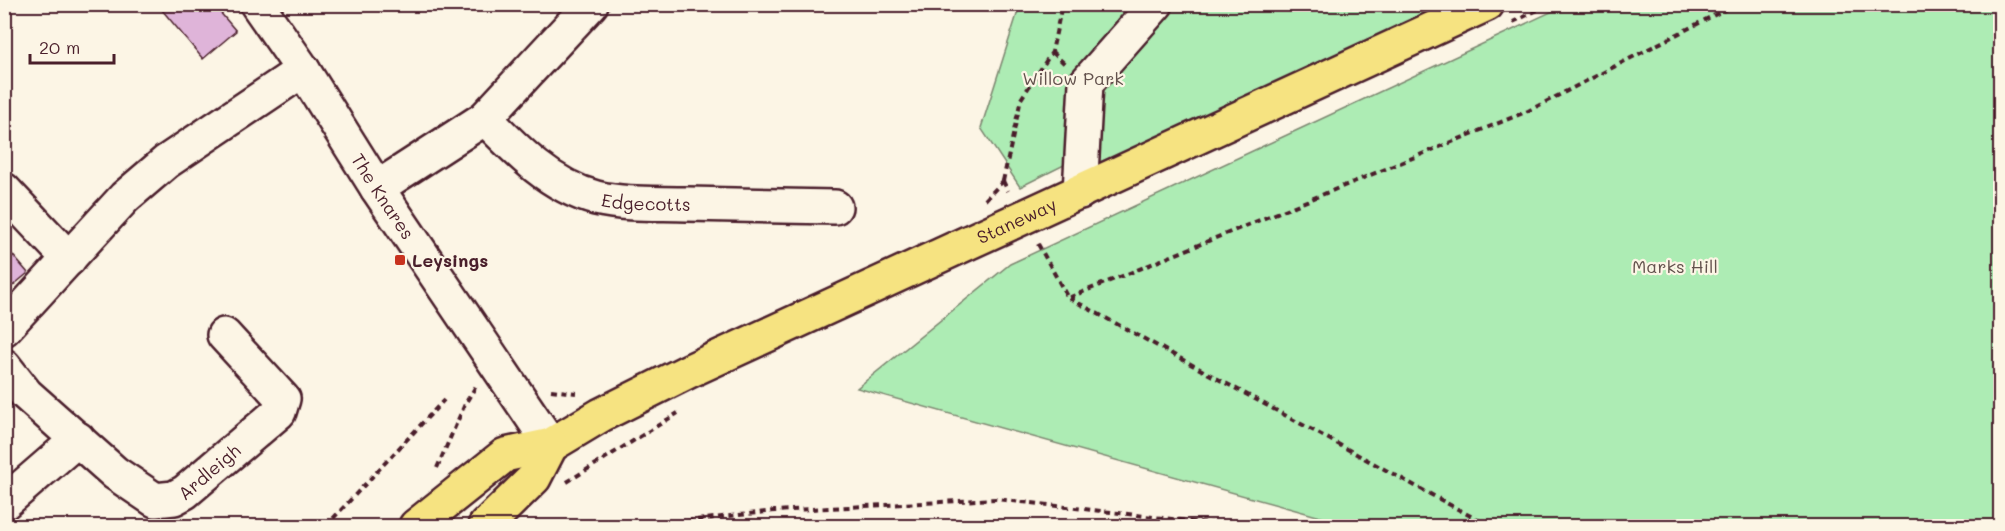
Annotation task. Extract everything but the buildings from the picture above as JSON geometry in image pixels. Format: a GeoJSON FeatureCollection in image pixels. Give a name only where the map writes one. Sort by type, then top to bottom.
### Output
{"type":"FeatureCollection","features":[{"type":"Feature","properties":{"kind":"main road","name":"Staneway"},"geometry":{"type":"LineString","coordinates":[[416,526],[505,454],[551,445],[601,415],[689,371],[1024,219],[1487,4]]}},
{"type":"Feature","properties":{"kind":"main road"},"geometry":{"type":"LineString","coordinates":[[485,526],[534,478],[551,445]]}},
{"type":"Feature","properties":{"kind":"street","name":"The Knares"},"geometry":{"type":"LineString","coordinates":[[257,4],[303,70],[377,188],[551,445]]}},
{"type":"Feature","properties":{"kind":"street"},"geometry":{"type":"LineString","coordinates":[[377,188],[485,118],[591,4]]}},
{"type":"Feature","properties":{"kind":"street"},"geometry":{"type":"LineString","coordinates":[[1080,192],[1086,83],[1156,4]]}},
{"type":"Feature","properties":{"kind":"street"},"geometry":{"type":"LineString","coordinates":[[4,329],[125,197],[166,162],[303,70]]}},
{"type":"Feature","properties":{"kind":"street","name":"Edgecotts"},"geometry":{"type":"LineString","coordinates":[[485,118],[520,154],[547,174],[595,197],[635,202],[835,207]]}},
{"type":"Feature","properties":{"kind":"street"},"geometry":{"type":"LineString","coordinates":[[4,190],[69,259]]}},
{"type":"Feature","properties":{"kind":"street","name":"Ardleigh"},"geometry":{"type":"LineString","coordinates":[[4,366],[26,394],[115,473],[154,500],[174,498],[185,492],[279,412],[283,399],[224,335]]}},
{"type":"Feature","properties":{"kind":"street"},"geometry":{"type":"LineString","coordinates":[[4,503],[78,439]]}},
{"type":"Feature","properties":{"kind":"path"},"geometry":{"type":"LineString","coordinates":[[1003,182],[1021,99],[1052,52],[1062,4]]}},
{"type":"Feature","properties":{"kind":"path"},"geometry":{"type":"LineString","coordinates":[[1068,298],[1528,111],[1736,4]]}},
{"type":"Feature","properties":{"kind":"path"},"geometry":{"type":"LineString","coordinates":[[1024,219],[1068,298],[1489,526]]}},
{"type":"Feature","properties":{"kind":"path"},"geometry":{"type":"LineString","coordinates":[[326,526],[444,400]]}},
{"type":"Feature","properties":{"kind":"path"},"geometry":{"type":"LineString","coordinates":[[563,484],[687,408]]}},
{"type":"Feature","properties":{"kind":"path"},"geometry":{"type":"LineString","coordinates":[[645,526],[774,511],[996,499],[1233,526]]}},
{"type":"Feature","properties":{"kind":"green space","name":"Marks Hill"},"geometry":{"type":"Polygon","coordinates":[[[1568,4],[2000,5],[2000,526],[1353,526],[857,388],[1010,264],[1568,4]]]}},
{"type":"Feature","properties":{"kind":"green space","name":"Willow Park"},"geometry":{"type":"Polygon","coordinates":[[[1020,5],[1487,5],[1080,192],[1082,156],[1020,187],[981,128],[1020,5]]]}},
{"type":"Feature","properties":{"kind":"place","name":"Leysings"},"geometry":{"type":"Point","coordinates":[400,260]}}]}
